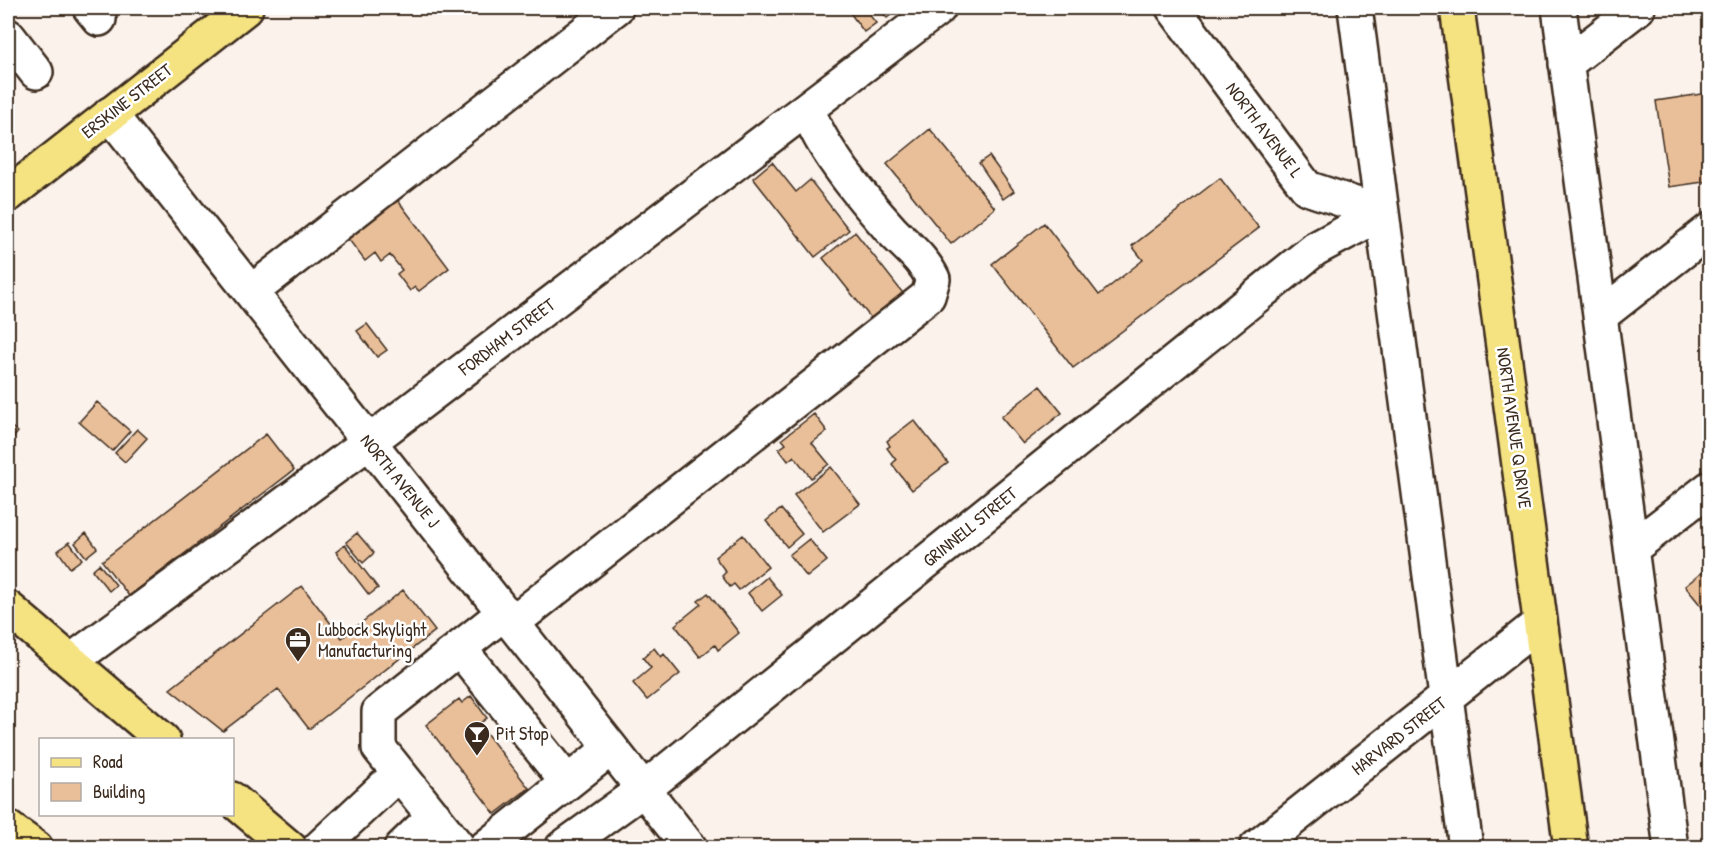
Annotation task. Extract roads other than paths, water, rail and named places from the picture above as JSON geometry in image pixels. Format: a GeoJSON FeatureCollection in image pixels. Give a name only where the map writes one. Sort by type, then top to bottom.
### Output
{"type":"FeatureCollection","features":[{"type":"Feature","properties":{"kind":"main road","name":"ERSKINE STREET"},"geometry":{"type":"LineString","coordinates":[[8,195],[246,8]]}},
{"type":"Feature","properties":{"kind":"main road","name":"NORTH AVENUE Q DRIVE"},"geometry":{"type":"LineString","coordinates":[[1457,8],[1571,848]]}},
{"type":"Feature","properties":{"kind":"main road"},"geometry":{"type":"LineString","coordinates":[[8,608],[161,738]]}},
{"type":"Feature","properties":{"kind":"main road"},"geometry":{"type":"LineString","coordinates":[[234,800],[290,848]]}},
{"type":"Feature","properties":{"kind":"main road"},"geometry":{"type":"LineString","coordinates":[[8,828],[36,848]]}},
{"type":"Feature","properties":{"kind":"street"},"geometry":{"type":"LineString","coordinates":[[250,292],[616,8]]}},
{"type":"Feature","properties":{"kind":"street","name":"FORDHAM STREET"},"geometry":{"type":"LineString","coordinates":[[71,661],[369,442],[939,8]]}},
{"type":"Feature","properties":{"kind":"street","name":"NORTH AVENUE L"},"geometry":{"type":"LineString","coordinates":[[1173,8],[1307,188],[1382,213]]}},
{"type":"Feature","properties":{"kind":"street"},"geometry":{"type":"LineString","coordinates":[[1355,8],[1466,848]]}},
{"type":"Feature","properties":{"kind":"street"},"geometry":{"type":"LineString","coordinates":[[1559,8],[1671,848]]}},
{"type":"Feature","properties":{"kind":"street"},"geometry":{"type":"LineString","coordinates":[[1566,64],[1638,8]]}},
{"type":"Feature","properties":{"kind":"street"},"geometry":{"type":"LineString","coordinates":[[8,36],[36,72]]}},
{"type":"Feature","properties":{"kind":"street"},"geometry":{"type":"LineString","coordinates":[[459,848],[379,748],[379,712],[459,648],[508,618],[928,296],[933,279],[926,264],[891,230],[825,147],[813,128],[808,108]]}},
{"type":"Feature","properties":{"kind":"street","name":"NORTH AVENUE J"},"geometry":{"type":"LineString","coordinates":[[110,114],[690,848]]}},
{"type":"Feature","properties":{"kind":"street","name":"GRINNELL STREET"},"geometry":{"type":"LineString","coordinates":[[562,848],[644,789],[1315,249],[1382,213]]}},
{"type":"Feature","properties":{"kind":"street"},"geometry":{"type":"LineString","coordinates":[[1600,316],[1710,230]]}},
{"type":"Feature","properties":{"kind":"street"},"geometry":{"type":"LineString","coordinates":[[1631,549],[1710,488]]}},
{"type":"Feature","properties":{"kind":"street","name":"HARVARD STREET"},"geometry":{"type":"LineString","coordinates":[[1256,848],[1445,700],[1540,622]]}},
{"type":"Feature","properties":{"kind":"street"},"geometry":{"type":"LineString","coordinates":[[459,648],[567,782]]}},
{"type":"Feature","properties":{"kind":"street"},"geometry":{"type":"LineString","coordinates":[[485,848],[611,748]]}},
{"type":"Feature","properties":{"kind":"street"},"geometry":{"type":"LineString","coordinates":[[319,848],[398,774]]}},
{"type":"Feature","properties":{"kind":"street"},"geometry":{"type":"LineString","coordinates":[[401,848],[434,816]]}},
{"type":"Feature","properties":{"kind":"place","name":"Lubbock Skylight Manufacturing"},"geometry":{"type":"Point","coordinates":[298,663]}},
{"type":"Feature","properties":{"kind":"place","name":"Pit Stop"},"geometry":{"type":"Point","coordinates":[477,757]}}]}
